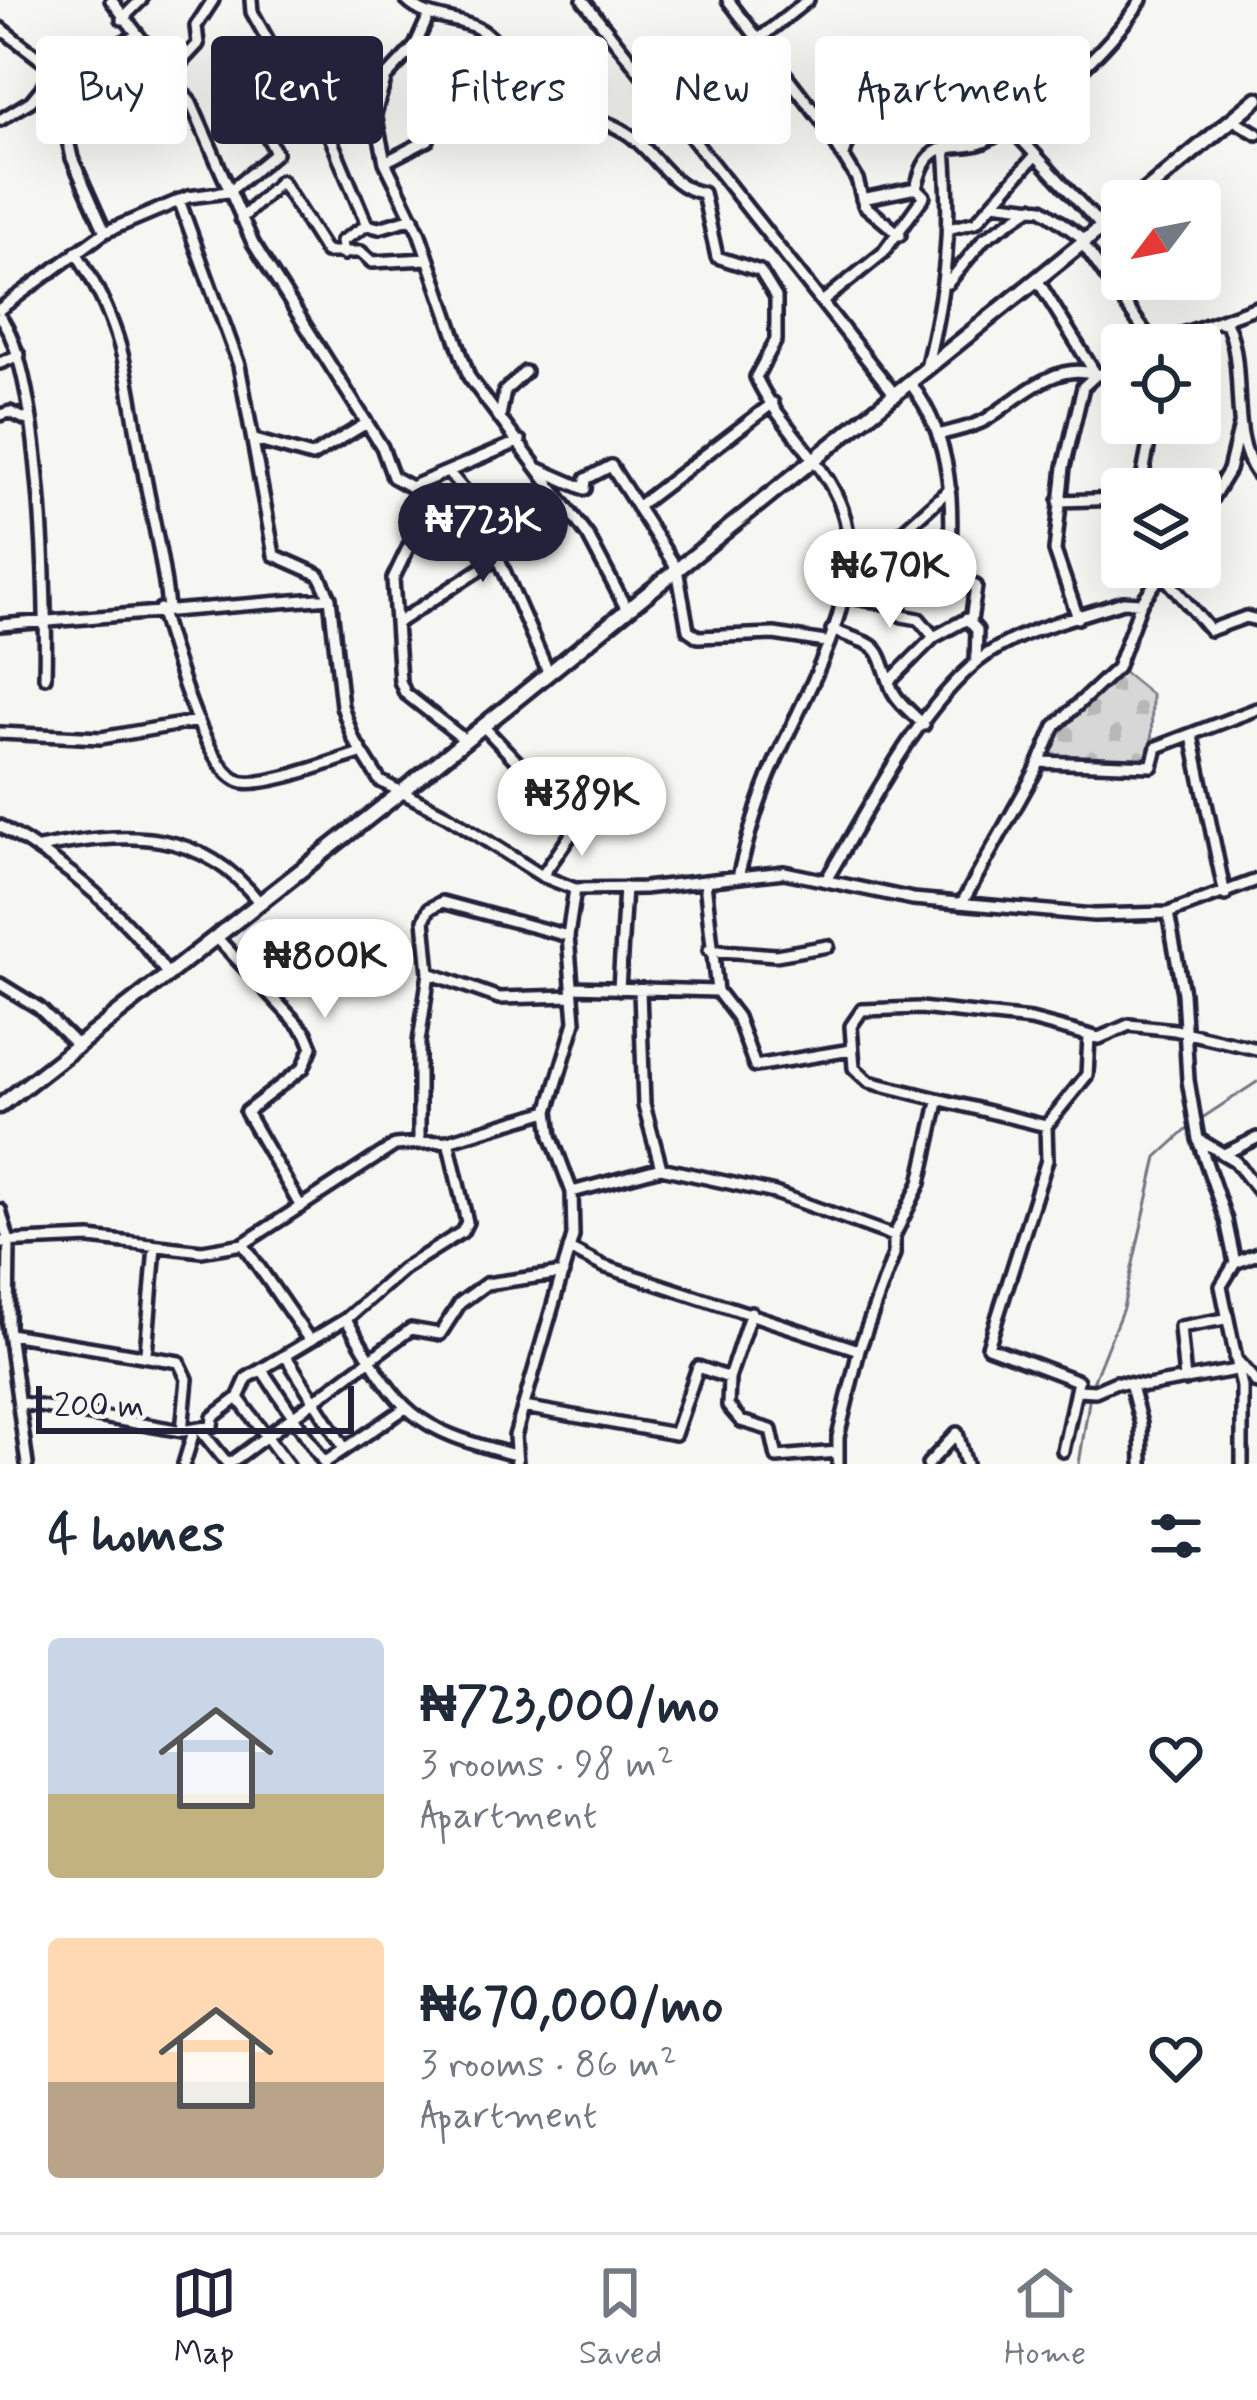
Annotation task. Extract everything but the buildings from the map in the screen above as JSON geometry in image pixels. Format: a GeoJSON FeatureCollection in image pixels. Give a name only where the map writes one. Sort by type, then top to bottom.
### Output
{"type":"FeatureCollection","features":[{"type":"Feature","properties":{"kind":"main road"},"geometry":{"type":"LineString","coordinates":[[1160,180],[1257,99]]}},
{"type":"Feature","properties":{"kind":"main road"},"geometry":{"type":"LineString","coordinates":[[0,1106],[400,794],[1101,229]]}},
{"type":"Feature","properties":{"kind":"street"},"geometry":{"type":"LineString","coordinates":[[111,0],[133,36]]}},
{"type":"Feature","properties":{"kind":"street"},"geometry":{"type":"LineString","coordinates":[[122,19],[141,0]]}},
{"type":"Feature","properties":{"kind":"street"},"geometry":{"type":"LineString","coordinates":[[187,56],[198,44],[198,20],[213,0]]}},
{"type":"Feature","properties":{"kind":"street"},"geometry":{"type":"LineString","coordinates":[[251,0],[265,36]]}},
{"type":"Feature","properties":{"kind":"street"},"geometry":{"type":"LineString","coordinates":[[406,0],[429,15],[480,29],[506,54],[515,78],[530,92],[630,134],[681,188],[703,193]]}},
{"type":"Feature","properties":{"kind":"street"},"geometry":{"type":"LineString","coordinates":[[584,0],[896,396]]}},
{"type":"Feature","properties":{"kind":"street"},"geometry":{"type":"LineString","coordinates":[[728,0],[758,36]]}},
{"type":"Feature","properties":{"kind":"street"},"geometry":{"type":"LineString","coordinates":[[763,36],[808,0]]}},
{"type":"Feature","properties":{"kind":"street"},"geometry":{"type":"LineString","coordinates":[[1090,60],[1124,26],[1141,0]]}},
{"type":"Feature","properties":{"kind":"street"},"geometry":{"type":"LineString","coordinates":[[429,15],[415,46],[386,77],[374,114],[386,162],[413,218],[470,377],[588,536],[626,608]]}},
{"type":"Feature","properties":{"kind":"street"},"geometry":{"type":"LineString","coordinates":[[0,28],[36,59]]}},
{"type":"Feature","properties":{"kind":"street"},"geometry":{"type":"LineString","coordinates":[[791,81],[844,155],[862,199],[900,236]]}},
{"type":"Feature","properties":{"kind":"street"},"geometry":{"type":"LineString","coordinates":[[0,120],[36,95]]}},
{"type":"Feature","properties":{"kind":"street"},"geometry":{"type":"LineString","coordinates":[[187,98],[241,219],[367,423],[393,477],[402,486],[418,485],[520,441]]}},
{"type":"Feature","properties":{"kind":"street"},"geometry":{"type":"LineString","coordinates":[[1232,119],[1257,134]]}},
{"type":"Feature","properties":{"kind":"street"},"geometry":{"type":"LineString","coordinates":[[69,144],[105,232]]}},
{"type":"Feature","properties":{"kind":"street"},"geometry":{"type":"LineString","coordinates":[[45,677],[47,620],[39,495],[19,355],[0,313],[105,232],[179,200],[229,192],[279,149],[275,144]]}},
{"type":"Feature","properties":{"kind":"street"},"geometry":{"type":"LineString","coordinates":[[333,144],[367,224],[379,228],[413,218]]}},
{"type":"Feature","properties":{"kind":"street"},"geometry":{"type":"LineString","coordinates":[[386,162],[420,144]]}},
{"type":"Feature","properties":{"kind":"street"},"geometry":{"type":"LineString","coordinates":[[844,155],[847,144]]}},
{"type":"Feature","properties":{"kind":"street"},"geometry":{"type":"LineString","coordinates":[[916,188],[921,168],[945,148],[974,144]]}},
{"type":"Feature","properties":{"kind":"street"},"geometry":{"type":"LineString","coordinates":[[1024,144],[1101,227]]}},
{"type":"Feature","properties":{"kind":"street"},"geometry":{"type":"LineString","coordinates":[[924,374],[947,284],[952,228],[945,148]]}},
{"type":"Feature","properties":{"kind":"street"},"geometry":{"type":"LineString","coordinates":[[952,228],[976,222],[1034,157]]}},
{"type":"Feature","properties":{"kind":"street"},"geometry":{"type":"LineString","coordinates":[[718,173],[703,193],[717,257],[760,272],[776,297],[776,340],[756,377],[844,513],[844,596],[803,710],[752,819],[738,877]]}},
{"type":"Feature","properties":{"kind":"street"},"geometry":{"type":"LineString","coordinates":[[241,219],[281,182],[302,209],[320,248],[344,254],[361,252],[372,262],[427,259]]}},
{"type":"Feature","properties":{"kind":"street"},"geometry":{"type":"LineString","coordinates":[[822,302],[900,236],[925,196],[916,188]]}},
{"type":"Feature","properties":{"kind":"street"},"geometry":{"type":"LineString","coordinates":[[862,199],[916,188]]}},
{"type":"Feature","properties":{"kind":"street"},"geometry":{"type":"LineString","coordinates":[[179,200],[239,365],[274,555],[319,575],[330,598],[342,706],[361,753],[380,781],[400,794],[446,814],[542,876],[574,889],[784,872],[962,904],[1094,915],[1168,913],[1257,880]]}},
{"type":"Feature","properties":{"kind":"street"},"geometry":{"type":"LineString","coordinates":[[992,205],[1032,207],[1058,218],[1085,242],[1140,324]]}},
{"type":"Feature","properties":{"kind":"street"},"geometry":{"type":"LineString","coordinates":[[992,205],[1015,223]]}},
{"type":"Feature","properties":{"kind":"street"},"geometry":{"type":"LineString","coordinates":[[947,284],[984,239],[1015,223],[1032,207]]}},
{"type":"Feature","properties":{"kind":"street"},"geometry":{"type":"LineString","coordinates":[[344,254],[342,241],[367,224]]}},
{"type":"Feature","properties":{"kind":"street"},"geometry":{"type":"LineString","coordinates":[[76,252],[116,321],[129,370],[144,477],[164,558],[164,609],[181,669],[181,687],[199,721],[232,777],[244,783],[361,753]]}},
{"type":"Feature","properties":{"kind":"street"},"geometry":{"type":"LineString","coordinates":[[1038,281],[1096,375]]}},
{"type":"Feature","properties":{"kind":"street"},"geometry":{"type":"LineString","coordinates":[[1213,324],[1257,307]]}},
{"type":"Feature","properties":{"kind":"street"},"geometry":{"type":"LineString","coordinates":[[1219,322],[1227,324],[1236,344],[1243,420],[1257,474]]}},
{"type":"Feature","properties":{"kind":"street"},"geometry":{"type":"LineString","coordinates":[[0,363],[19,355]]}},
{"type":"Feature","properties":{"kind":"street"},"geometry":{"type":"LineString","coordinates":[[942,434],[983,422],[1019,393],[1074,369],[1101,374]]}},
{"type":"Feature","properties":{"kind":"street"},"geometry":{"type":"LineString","coordinates":[[501,422],[505,392],[525,372]]}},
{"type":"Feature","properties":{"kind":"street"},"geometry":{"type":"LineString","coordinates":[[1078,618],[1055,551],[1059,501],[1083,387],[1096,375]]}},
{"type":"Feature","properties":{"kind":"street"},"geometry":{"type":"LineString","coordinates":[[911,384],[942,434],[951,489],[949,574],[976,586],[971,622],[977,629],[976,662]]}},
{"type":"Feature","properties":{"kind":"street"},"geometry":{"type":"LineString","coordinates":[[637,507],[773,403]]}},
{"type":"Feature","properties":{"kind":"street"},"geometry":{"type":"LineString","coordinates":[[0,415],[10,412],[27,420]]}},
{"type":"Feature","properties":{"kind":"street"},"geometry":{"type":"LineString","coordinates":[[1243,420],[1257,427]]}},
{"type":"Feature","properties":{"kind":"street"},"geometry":{"type":"LineString","coordinates":[[1221,483],[1243,420]]}},
{"type":"Feature","properties":{"kind":"street"},"geometry":{"type":"LineString","coordinates":[[255,440],[312,456],[367,423]]}},
{"type":"Feature","properties":{"kind":"street"},"geometry":{"type":"LineString","coordinates":[[536,468],[585,489],[586,479],[611,466],[677,569],[688,630],[698,637],[774,634],[825,642]]}},
{"type":"Feature","properties":{"kind":"street"},"geometry":{"type":"LineString","coordinates":[[450,474],[474,502],[550,674]]}},
{"type":"Feature","properties":{"kind":"street"},"geometry":{"type":"LineString","coordinates":[[418,485],[420,524],[393,579],[405,693],[466,741]]}},
{"type":"Feature","properties":{"kind":"street"},"geometry":{"type":"LineString","coordinates":[[934,637],[920,619],[902,616],[902,532],[951,489]]}},
{"type":"Feature","properties":{"kind":"street"},"geometry":{"type":"LineString","coordinates":[[1059,501],[1101,500]]}},
{"type":"Feature","properties":{"kind":"street"},"geometry":{"type":"LineString","coordinates":[[397,623],[496,559]]}},
{"type":"Feature","properties":{"kind":"street"},"geometry":{"type":"LineString","coordinates":[[962,904],[1069,707],[1117,668],[1141,603],[1152,588]]}},
{"type":"Feature","properties":{"kind":"street"},"geometry":{"type":"LineString","coordinates":[[1178,588],[1210,630],[1246,617],[1257,620]]}},
{"type":"Feature","properties":{"kind":"street"},"geometry":{"type":"LineString","coordinates":[[844,596],[899,606]]}},
{"type":"Feature","properties":{"kind":"street"},"geometry":{"type":"LineString","coordinates":[[0,625],[330,598]]}},
{"type":"Feature","properties":{"kind":"street"},"geometry":{"type":"LineString","coordinates":[[826,880],[924,725],[976,662],[1007,643],[1123,602],[1141,603]]}},
{"type":"Feature","properties":{"kind":"street"},"geometry":{"type":"LineString","coordinates":[[890,681],[934,637],[971,622]]}},
{"type":"Feature","properties":{"kind":"street"},"geometry":{"type":"LineString","coordinates":[[832,630],[872,645],[887,660],[895,695],[924,725]]}},
{"type":"Feature","properties":{"kind":"street"},"geometry":{"type":"LineString","coordinates":[[1040,762],[1152,766],[1157,747],[1257,710]]}},
{"type":"Feature","properties":{"kind":"street"},"geometry":{"type":"LineString","coordinates":[[0,733],[101,738],[199,721]]}},
{"type":"Feature","properties":{"kind":"street"},"geometry":{"type":"LineString","coordinates":[[483,726],[539,784],[564,800]]}},
{"type":"Feature","properties":{"kind":"street"},"geometry":{"type":"LineString","coordinates":[[1192,736],[1225,895]]}},
{"type":"Feature","properties":{"kind":"street"},"geometry":{"type":"LineString","coordinates":[[542,876],[570,836],[571,823]]}},
{"type":"Feature","properties":{"kind":"street"},"geometry":{"type":"LineString","coordinates":[[0,826],[61,863],[111,906],[168,975]]}},
{"type":"Feature","properties":{"kind":"street"},"geometry":{"type":"LineString","coordinates":[[39,848],[105,839],[179,844],[218,857],[260,902]]}},
{"type":"Feature","properties":{"kind":"street"},"geometry":{"type":"LineString","coordinates":[[60,844],[61,863]]}},
{"type":"Feature","properties":{"kind":"street"},"geometry":{"type":"LineString","coordinates":[[705,882],[717,991],[737,1017],[754,1066],[851,1050]]}},
{"type":"Feature","properties":{"kind":"street"},"geometry":{"type":"LineString","coordinates":[[619,988],[625,888]]}},
{"type":"Feature","properties":{"kind":"street"},"geometry":{"type":"LineString","coordinates":[[346,1319],[404,1409],[469,1443],[516,1460],[524,1407],[569,1249],[572,1192],[551,1136],[548,1111],[572,1034],[568,935],[574,889]]}},
{"type":"Feature","properties":{"kind":"street"},"geometry":{"type":"LineString","coordinates":[[419,1143],[418,1042],[429,974],[424,920],[433,902],[568,935]]}},
{"type":"Feature","properties":{"kind":"street"},"geometry":{"type":"LineString","coordinates":[[1168,913],[1198,1139],[1226,1220],[1234,1263]]}},
{"type":"Feature","properties":{"kind":"street"},"geometry":{"type":"LineString","coordinates":[[217,938],[306,1033],[311,1047],[303,1068],[246,1112],[301,1207]]}},
{"type":"Feature","properties":{"kind":"street"},"geometry":{"type":"LineString","coordinates":[[709,950],[776,955],[828,946]]}},
{"type":"Feature","properties":{"kind":"street"},"geometry":{"type":"LineString","coordinates":[[429,974],[499,998],[619,988],[717,991]]}},
{"type":"Feature","properties":{"kind":"street"},"geometry":{"type":"LineString","coordinates":[[0,984],[39,1009],[78,1046]]}},
{"type":"Feature","properties":{"kind":"street"},"geometry":{"type":"LineString","coordinates":[[640,992],[644,1105],[661,1168]]}},
{"type":"Feature","properties":{"kind":"street"},"geometry":{"type":"LineString","coordinates":[[1046,1126],[868,1082],[854,1068],[855,1016],[885,1007],[1031,1020],[1100,1038],[1129,1025],[1186,1031],[1257,1049]]}},
{"type":"Feature","properties":{"kind":"street"},"geometry":{"type":"LineString","coordinates":[[1064,1451],[1078,1390],[1072,1375],[988,1347],[1047,1160],[1046,1126],[1087,1075],[1089,1036]]}},
{"type":"Feature","properties":{"kind":"street"},"geometry":{"type":"LineString","coordinates":[[751,1312],[729,1378],[728,1406],[741,1421],[771,1430],[777,1457],[838,1458],[859,1350],[894,1254],[894,1237],[920,1184],[938,1102]]}},
{"type":"Feature","properties":{"kind":"street"},"geometry":{"type":"LineString","coordinates":[[5,1242],[90,1238],[202,1251],[242,1244],[377,1154],[448,1141],[548,1111]]}},
{"type":"Feature","properties":{"kind":"street"},"geometry":{"type":"LineString","coordinates":[[1224,1154],[1257,1138]]}},
{"type":"Feature","properties":{"kind":"street"},"geometry":{"type":"LineString","coordinates":[[1198,1139],[1224,1154],[1257,1189]]}},
{"type":"Feature","properties":{"kind":"street"},"geometry":{"type":"LineString","coordinates":[[287,1464],[264,1440],[238,1398],[240,1386],[308,1337],[346,1319],[403,1269],[462,1232],[467,1222],[448,1141]]}},
{"type":"Feature","properties":{"kind":"street"},"geometry":{"type":"LineString","coordinates":[[572,1192],[661,1168],[775,1193],[894,1237]]}},
{"type":"Feature","properties":{"kind":"street"},"geometry":{"type":"LineString","coordinates":[[0,1210],[9,1334],[22,1403],[26,1464]]}},
{"type":"Feature","properties":{"kind":"street"},"geometry":{"type":"LineString","coordinates":[[242,1244],[308,1337]]}},
{"type":"Feature","properties":{"kind":"street"},"geometry":{"type":"LineString","coordinates":[[146,1353],[155,1247]]}},
{"type":"Feature","properties":{"kind":"street"},"geometry":{"type":"LineString","coordinates":[[569,1249],[603,1266],[859,1350]]}},
{"type":"Feature","properties":{"kind":"street"},"geometry":{"type":"LineString","coordinates":[[1242,1464],[1242,1387],[1221,1286],[1234,1263],[1257,1254]]}},
{"type":"Feature","properties":{"kind":"street"},"geometry":{"type":"LineString","coordinates":[[22,1403],[193,1431],[228,1464],[410,1329],[440,1334],[460,1303],[486,1284],[563,1273]]}},
{"type":"Feature","properties":{"kind":"street"},"geometry":{"type":"LineString","coordinates":[[1185,1380],[1180,1327],[1185,1322],[1225,1319]]}},
{"type":"Feature","properties":{"kind":"street"},"geometry":{"type":"LineString","coordinates":[[9,1334],[146,1353],[179,1363],[187,1379],[193,1431],[184,1464]]}},
{"type":"Feature","properties":{"kind":"street"},"geometry":{"type":"LineString","coordinates":[[285,1355],[345,1448]]}},
{"type":"Feature","properties":{"kind":"street"},"geometry":{"type":"LineString","coordinates":[[1134,1392],[1236,1364]]}},
{"type":"Feature","properties":{"kind":"street"},"geometry":{"type":"LineString","coordinates":[[1236,1364],[1257,1383]]}},
{"type":"Feature","properties":{"kind":"street"},"geometry":{"type":"LineString","coordinates":[[524,1407],[675,1434],[698,1367],[729,1378]]}},
{"type":"Feature","properties":{"kind":"street"},"geometry":{"type":"LineString","coordinates":[[262,1370],[324,1463],[404,1409]]}},
{"type":"Feature","properties":{"kind":"street"},"geometry":{"type":"LineString","coordinates":[[1078,1390],[1095,1391],[1117,1382],[1134,1392]]}},
{"type":"Feature","properties":{"kind":"street"},"geometry":{"type":"LineString","coordinates":[[1134,1392],[1142,1464]]}},
{"type":"Feature","properties":{"kind":"street"},"geometry":{"type":"LineString","coordinates":[[193,1431],[238,1398]]}},
{"type":"Feature","properties":{"kind":"street"},"geometry":{"type":"LineString","coordinates":[[928,1464],[957,1433],[966,1464]]}},
{"type":"Feature","properties":{"kind":"green space"},"geometry":{"type":"Polygon","coordinates":[[[1120,669],[1152,695],[1151,765],[1045,759],[1058,726],[1120,669]]]}},
{"type":"Feature","properties":{"kind":"waterway"},"geometry":{"type":"LineString","coordinates":[[1199,1120],[1257,1082]]}},
{"type":"Feature","properties":{"kind":"waterway"},"geometry":{"type":"LineString","coordinates":[[1092,1385],[1123,1308],[1157,1157],[1191,1126]]}},
{"type":"Feature","properties":{"kind":"waterway"},"geometry":{"type":"LineString","coordinates":[[1079,1464],[1090,1395]]}}]}
